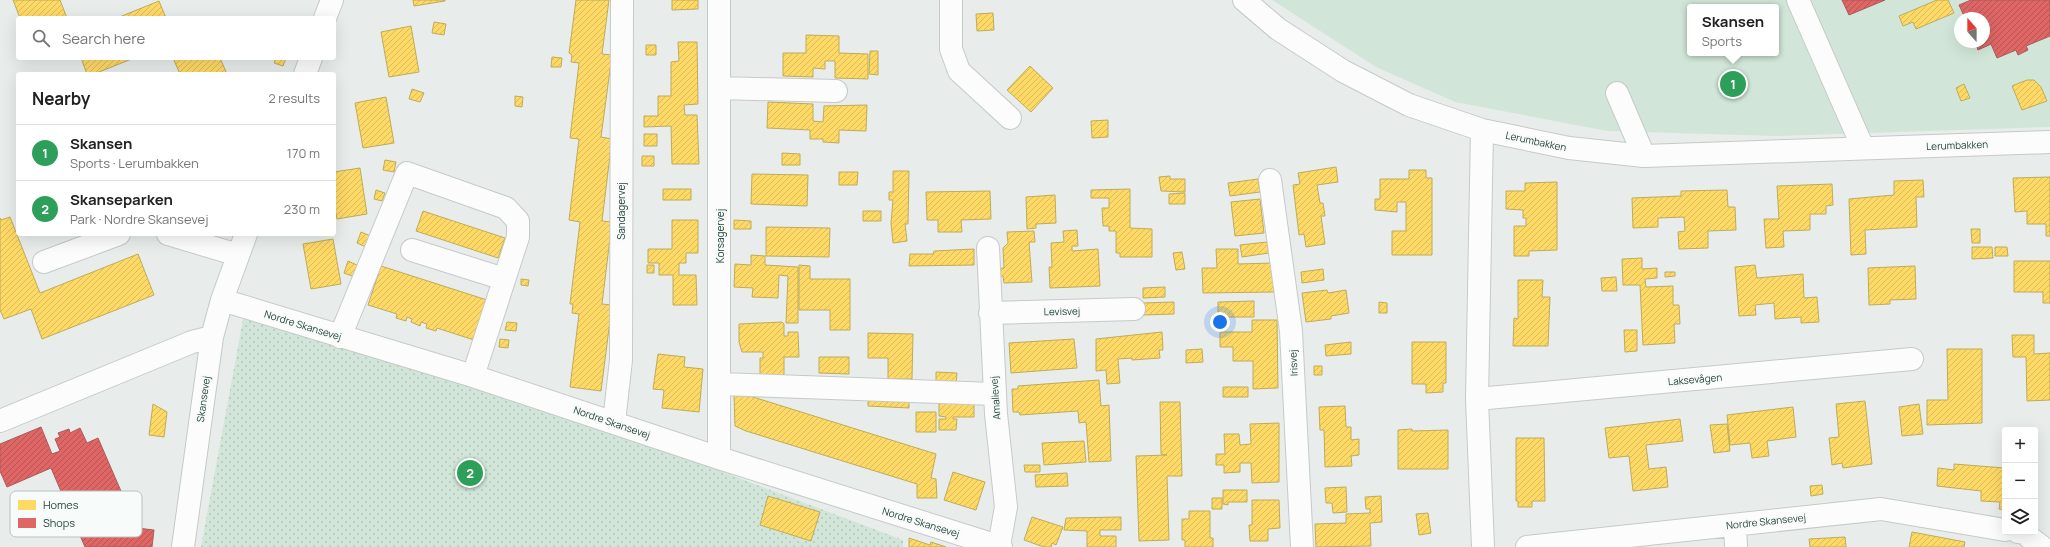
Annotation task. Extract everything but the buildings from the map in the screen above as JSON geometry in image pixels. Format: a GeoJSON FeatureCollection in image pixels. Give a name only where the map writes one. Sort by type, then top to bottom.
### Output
{"type":"FeatureCollection","features":[{"type":"Feature","properties":{"kind":"street"},"geometry":{"type":"LineString","coordinates":[[326,16],[332,0]]}},
{"type":"Feature","properties":{"kind":"street","name":"Sandagervej"},"geometry":{"type":"LineString","coordinates":[[614,422],[621,360],[622,0]]}},
{"type":"Feature","properties":{"kind":"street","name":"Korsagervej"},"geometry":{"type":"LineString","coordinates":[[719,0],[720,458]]}},
{"type":"Feature","properties":{"kind":"street"},"geometry":{"type":"LineString","coordinates":[[951,0],[951,49],[958,72],[1010,118]]}},
{"type":"Feature","properties":{"kind":"street","name":"Lerumbakken"},"geometry":{"type":"LineString","coordinates":[[1244,0],[1278,29],[1343,71],[1409,105],[1482,130],[1569,148],[1644,156],[2050,142]]}},
{"type":"Feature","properties":{"kind":"street"},"geometry":{"type":"LineString","coordinates":[[1798,0],[1863,148]]}},
{"type":"Feature","properties":{"kind":"street"},"geometry":{"type":"LineString","coordinates":[[306,72],[310,60]]}},
{"type":"Feature","properties":{"kind":"street"},"geometry":{"type":"LineString","coordinates":[[719,88],[836,91]]}},
{"type":"Feature","properties":{"kind":"street"},"geometry":{"type":"LineString","coordinates":[[1617,93],[1644,156]]}},
{"type":"Feature","properties":{"kind":"street"},"geometry":{"type":"LineString","coordinates":[[1482,130],[1477,399],[1483,547]]}},
{"type":"Feature","properties":{"kind":"street"},"geometry":{"type":"LineString","coordinates":[[340,336],[407,173],[506,208],[518,221],[518,237],[473,376]]}},
{"type":"Feature","properties":{"kind":"street","name":"Irisvej"},"geometry":{"type":"LineString","coordinates":[[1270,180],[1291,331],[1302,547]]}},
{"type":"Feature","properties":{"kind":"street"},"geometry":{"type":"LineString","coordinates":[[44,262],[115,236]]}},
{"type":"Feature","properties":{"kind":"street"},"geometry":{"type":"LineString","coordinates":[[175,236],[238,255]]}},
{"type":"Feature","properties":{"kind":"street","name":"Skansevej"},"geometry":{"type":"LineString","coordinates":[[183,547],[212,337],[222,300],[245,236]]}},
{"type":"Feature","properties":{"kind":"street","name":"Amalievej"},"geometry":{"type":"LineString","coordinates":[[988,248],[994,394],[1006,507],[1000,547]]}},
{"type":"Feature","properties":{"kind":"street"},"geometry":{"type":"LineString","coordinates":[[412,250],[504,279]]}},
{"type":"Feature","properties":{"kind":"street","name":"Nordre Skansevej"},"geometry":{"type":"LineString","coordinates":[[222,300],[473,376],[720,458],[1000,547]]}},
{"type":"Feature","properties":{"kind":"street","name":"Levisvej"},"geometry":{"type":"LineString","coordinates":[[990,313],[1134,309]]}},
{"type":"Feature","properties":{"kind":"street"},"geometry":{"type":"LineString","coordinates":[[0,421],[192,342],[212,337]]}},
{"type":"Feature","properties":{"kind":"street","name":"Laksevågen"},"geometry":{"type":"LineString","coordinates":[[1477,399],[1912,358]]}},
{"type":"Feature","properties":{"kind":"street"},"geometry":{"type":"LineString","coordinates":[[720,384],[994,394]]}},
{"type":"Feature","properties":{"kind":"street","name":"Nordre Skansevej"},"geometry":{"type":"LineString","coordinates":[[1527,547],[1881,509],[2002,529]]}},
{"type":"Feature","properties":{"kind":"street"},"geometry":{"type":"LineString","coordinates":[[1735,525],[1736,547]]}},
{"type":"Feature","properties":{"kind":"street"},"geometry":{"type":"LineString","coordinates":[[2027,535],[2042,547]]}},
{"type":"Feature","properties":{"kind":"green space"},"geometry":{"type":"Polygon","coordinates":[[[1272,0],[2050,0],[2050,127],[1776,136],[1607,131],[1455,102],[1376,67],[1272,0]]]}},
{"type":"Feature","properties":{"kind":"green space"},"geometry":{"type":"Polygon","coordinates":[[[244,314],[548,406],[903,540],[903,547],[201,547],[244,314]]]}},
{"type":"Feature","properties":{"kind":"place","name":"Skansen"},"geometry":{"type":"Point","coordinates":[1733,84]}},
{"type":"Feature","properties":{"kind":"place","name":"Skanseparken"},"geometry":{"type":"Point","coordinates":[470,473]}}]}
